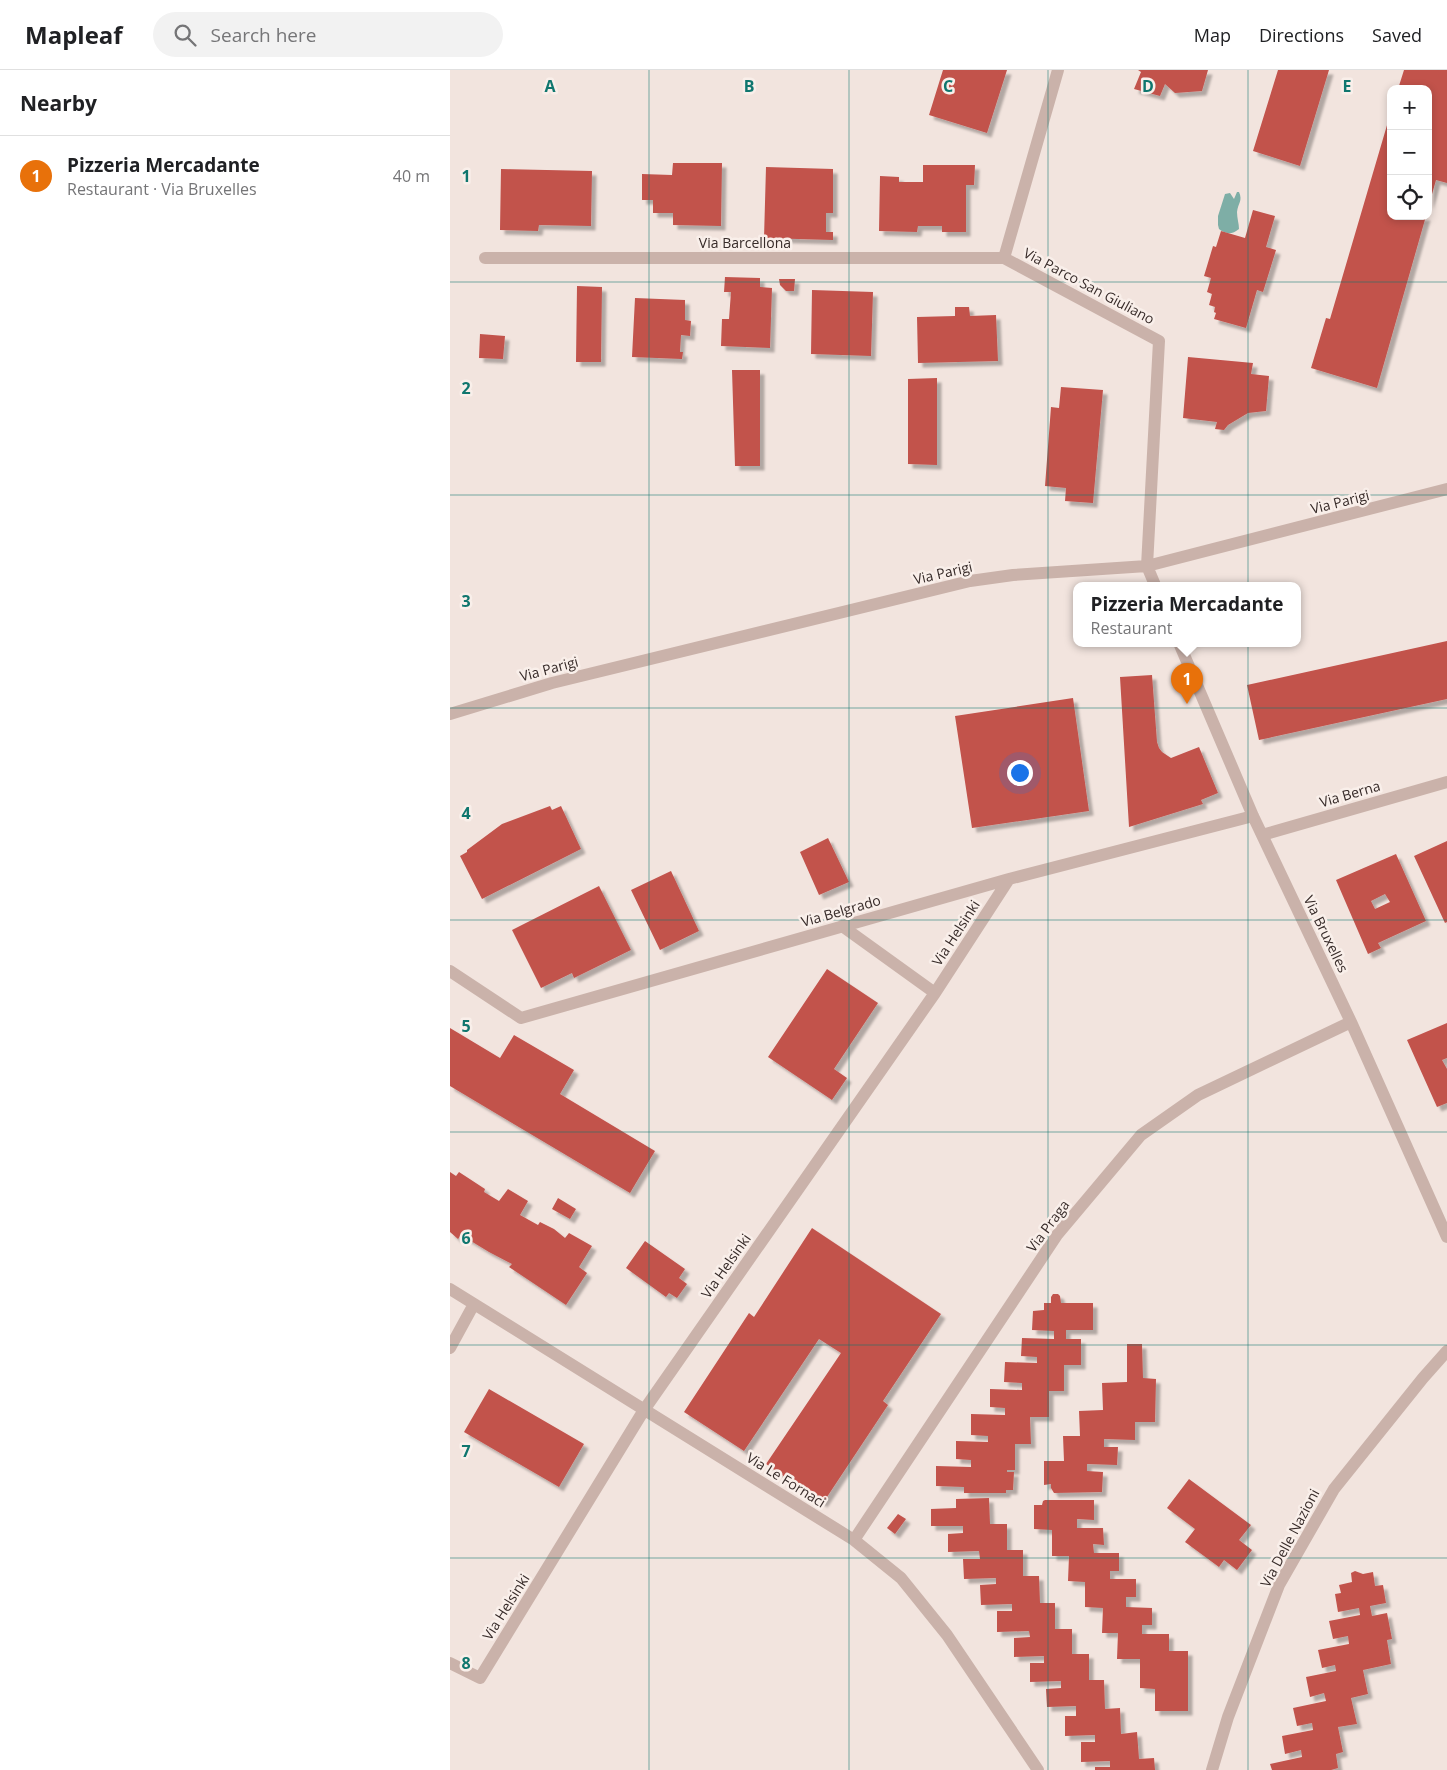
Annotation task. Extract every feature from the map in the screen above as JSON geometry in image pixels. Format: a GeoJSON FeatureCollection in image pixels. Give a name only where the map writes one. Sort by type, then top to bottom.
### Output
{"type":"FeatureCollection","features":[{"type":"Feature","properties":{"kind":"street","name":"Via Parco San Giuliano"},"geometry":{"type":"LineString","coordinates":[[1058,70],[1004,258],[1159,341],[1147,566]]}},
{"type":"Feature","properties":{"kind":"street","name":"Via Barcellona"},"geometry":{"type":"LineString","coordinates":[[485,258],[1004,258]]}},
{"type":"Feature","properties":{"kind":"street","name":"Via Parigi"},"geometry":{"type":"LineString","coordinates":[[450,714],[552,683],[970,581],[1013,575],[1147,566],[1447,489]]}},
{"type":"Feature","properties":{"kind":"street"},"geometry":{"type":"LineString","coordinates":[[1147,566],[1154,582]]}},
{"type":"Feature","properties":{"kind":"street","name":"Via Bruxelles"},"geometry":{"type":"LineString","coordinates":[[1182,647],[1253,816],[1351,1022],[1447,1237]]}},
{"type":"Feature","properties":{"kind":"street","name":"Via Berna"},"geometry":{"type":"LineString","coordinates":[[1262,835],[1447,782]]}},
{"type":"Feature","properties":{"kind":"street","name":"Via Belgrado"},"geometry":{"type":"LineString","coordinates":[[450,971],[521,1018],[1009,879],[1253,816]]}},
{"type":"Feature","properties":{"kind":"street","name":"Via Helsinki"},"geometry":{"type":"LineString","coordinates":[[450,1663],[480,1678],[644,1410],[935,993],[1009,879]]}},
{"type":"Feature","properties":{"kind":"street"},"geometry":{"type":"LineString","coordinates":[[842,926],[935,993]]}},
{"type":"Feature","properties":{"kind":"street","name":"Via Praga"},"geometry":{"type":"LineString","coordinates":[[854,1540],[1057,1235],[1141,1135],[1198,1095],[1351,1022]]}},
{"type":"Feature","properties":{"kind":"street","name":"Via Le Fornaci"},"geometry":{"type":"LineString","coordinates":[[450,1289],[854,1540],[901,1578],[947,1635],[1038,1770]]}},
{"type":"Feature","properties":{"kind":"street"},"geometry":{"type":"LineString","coordinates":[[450,1348],[474,1304]]}},
{"type":"Feature","properties":{"kind":"street","name":"Via Delle Nazioni"},"geometry":{"type":"LineString","coordinates":[[1212,1770],[1228,1717],[1284,1577],[1334,1489],[1447,1351]]}},
{"type":"Feature","properties":{"kind":"water"},"geometry":{"type":"Polygon","coordinates":[[[1237,192],[1239,192],[1241,198],[1237,212],[1239,229],[1226,233],[1219,229],[1218,216],[1225,194],[1230,193],[1234,199],[1237,192]]]}},
{"type":"Feature","properties":{"kind":"building"},"geometry":{"type":"Polygon","coordinates":[[[943,70],[1007,70],[987,133],[929,115],[943,70]]]}},
{"type":"Feature","properties":{"kind":"building"},"geometry":{"type":"Polygon","coordinates":[[[1138,70],[1208,70],[1202,91],[1175,93],[1165,84],[1160,96],[1134,89],[1141,72],[1138,70]]]}},
{"type":"Feature","properties":{"kind":"building"},"geometry":{"type":"Polygon","coordinates":[[[1278,70],[1329,70],[1300,166],[1253,151],[1278,70]]]}},
{"type":"Feature","properties":{"kind":"building"},"geometry":{"type":"Polygon","coordinates":[[[1404,70],[1447,70],[1447,183],[1436,180],[1432,194],[1432,85],[1399,85],[1404,70]]]}},
{"type":"Feature","properties":{"kind":"building"},"geometry":{"type":"Polygon","coordinates":[[[1387,125],[1387,220],[1425,220],[1377,388],[1311,368],[1326,318],[1330,319],[1387,125]]]}},
{"type":"Feature","properties":{"kind":"building"},"geometry":{"type":"Polygon","coordinates":[[[673,163],[722,163],[721,226],[673,225],[673,213],[653,213],[653,200],[642,200],[642,174],[672,175],[673,163]]]}},
{"type":"Feature","properties":{"kind":"building"},"geometry":{"type":"Polygon","coordinates":[[[923,165],[975,165],[974,185],[966,185],[966,232],[942,232],[942,226],[918,226],[917,232],[879,231],[880,176],[899,177],[899,182],[923,182],[923,165]]]}},
{"type":"Feature","properties":{"kind":"building"},"geometry":{"type":"Polygon","coordinates":[[[766,167],[833,169],[833,213],[826,213],[826,232],[833,232],[833,240],[764,238],[766,167]]]}},
{"type":"Feature","properties":{"kind":"building"},"geometry":{"type":"Polygon","coordinates":[[[501,169],[592,171],[591,226],[539,225],[538,231],[500,230],[501,169]]]}},
{"type":"Feature","properties":{"kind":"building"},"geometry":{"type":"Polygon","coordinates":[[[1253,210],[1275,216],[1266,247],[1276,250],[1263,292],[1257,290],[1246,328],[1214,319],[1215,307],[1209,305],[1212,294],[1207,292],[1211,278],[1204,276],[1213,246],[1216,247],[1221,231],[1245,238],[1253,210]]]}},
{"type":"Feature","properties":{"kind":"building"},"geometry":{"type":"Polygon","coordinates":[[[725,277],[760,278],[760,287],[772,288],[770,348],[721,346],[722,319],[729,319],[731,292],[724,292],[725,277]]]}},
{"type":"Feature","properties":{"kind":"building"},"geometry":{"type":"Polygon","coordinates":[[[779,279],[795,279],[794,291],[786,291],[780,285],[779,279]]]}},
{"type":"Feature","properties":{"kind":"building"},"geometry":{"type":"Polygon","coordinates":[[[577,286],[602,287],[601,362],[576,362],[577,286]]]}},
{"type":"Feature","properties":{"kind":"building"},"geometry":{"type":"Polygon","coordinates":[[[812,290],[873,292],[871,356],[811,354],[812,290]]]}},
{"type":"Feature","properties":{"kind":"building"},"geometry":{"type":"Polygon","coordinates":[[[635,298],[685,300],[685,320],[691,321],[690,336],[681,335],[680,352],[683,352],[682,359],[632,357],[635,298]]]}},
{"type":"Feature","properties":{"kind":"building"},"geometry":{"type":"Polygon","coordinates":[[[955,307],[969,307],[970,316],[996,315],[998,361],[918,363],[917,317],[955,316],[955,307]]]}},
{"type":"Feature","properties":{"kind":"building"},"geometry":{"type":"Polygon","coordinates":[[[480,334],[505,336],[503,359],[479,358],[480,334]]]}},
{"type":"Feature","properties":{"kind":"building"},"geometry":{"type":"Polygon","coordinates":[[[1188,357],[1253,363],[1251,374],[1269,376],[1266,411],[1248,413],[1228,425],[1224,430],[1215,429],[1217,422],[1183,418],[1188,357]]]}},
{"type":"Feature","properties":{"kind":"building"},"geometry":{"type":"Polygon","coordinates":[[[732,370],[760,370],[760,466],[735,466],[732,370]]]}},
{"type":"Feature","properties":{"kind":"building"},"geometry":{"type":"Polygon","coordinates":[[[937,378],[937,465],[908,464],[908,379],[937,378]]]}},
{"type":"Feature","properties":{"kind":"building"},"geometry":{"type":"Polygon","coordinates":[[[1061,387],[1103,390],[1093,503],[1065,501],[1066,488],[1045,486],[1051,407],[1059,408],[1061,387]]]}},
{"type":"Feature","properties":{"kind":"building"},"geometry":{"type":"Polygon","coordinates":[[[1447,641],[1447,699],[1259,740],[1247,685],[1447,641]]]}},
{"type":"Feature","properties":{"kind":"building"},"geometry":{"type":"Polygon","coordinates":[[[1152,675],[1159,748],[1171,758],[1199,747],[1218,793],[1201,800],[1203,804],[1129,827],[1120,677],[1152,675]]]}},
{"type":"Feature","properties":{"kind":"building"},"geometry":{"type":"Polygon","coordinates":[[[1073,698],[1089,811],[972,828],[955,716],[1073,698]]]}},
{"type":"Feature","properties":{"kind":"building"},"geometry":{"type":"Polygon","coordinates":[[[550,806],[552,810],[561,806],[581,849],[482,899],[460,856],[502,824],[550,806]]]}},
{"type":"Feature","properties":{"kind":"building"},"geometry":{"type":"Polygon","coordinates":[[[828,838],[849,882],[819,895],[800,852],[828,838]]]}},
{"type":"Feature","properties":{"kind":"building"},"geometry":{"type":"Polygon","coordinates":[[[1447,841],[1447,922],[1445,923],[1414,856],[1447,841]]]}},
{"type":"Feature","properties":{"kind":"building"},"geometry":{"type":"Polygon","coordinates":[[[1396,854],[1426,921],[1378,943],[1381,948],[1368,954],[1336,880],[1396,854]],[[1385,894],[1371,901],[1375,909],[1390,902],[1385,894]]]}},
{"type":"Feature","properties":{"kind":"building"},"geometry":{"type":"Polygon","coordinates":[[[671,871],[699,931],[660,950],[631,890],[671,871]]]}},
{"type":"Feature","properties":{"kind":"building"},"geometry":{"type":"Polygon","coordinates":[[[599,886],[631,950],[574,978],[572,973],[541,988],[512,930],[599,886]]]}},
{"type":"Feature","properties":{"kind":"building"},"geometry":{"type":"Polygon","coordinates":[[[827,969],[878,1003],[834,1069],[847,1078],[832,1100],[768,1057],[827,969]]]}},
{"type":"Feature","properties":{"kind":"building"},"geometry":{"type":"Polygon","coordinates":[[[1447,1023],[1447,1058],[1442,1060],[1447,1069],[1447,1103],[1437,1107],[1407,1040],[1447,1023]]]}},
{"type":"Feature","properties":{"kind":"building"},"geometry":{"type":"Polygon","coordinates":[[[450,1028],[500,1058],[514,1035],[574,1070],[560,1094],[655,1151],[630,1193],[450,1086],[450,1028]]]}},
{"type":"Feature","properties":{"kind":"building"},"geometry":{"type":"Polygon","coordinates":[[[450,1172],[456,1176],[459,1172],[485,1189],[484,1192],[499,1201],[508,1189],[528,1201],[520,1215],[538,1225],[540,1222],[554,1229],[565,1238],[569,1233],[592,1246],[579,1267],[587,1273],[566,1305],[509,1267],[512,1264],[461,1235],[458,1239],[450,1232],[450,1172]]]}},
{"type":"Feature","properties":{"kind":"building"},"geometry":{"type":"Polygon","coordinates":[[[558,1198],[576,1209],[570,1219],[552,1209],[558,1198]]]}},
{"type":"Feature","properties":{"kind":"building"},"geometry":{"type":"Polygon","coordinates":[[[812,1228],[941,1314],[883,1401],[888,1405],[823,1503],[766,1464],[841,1353],[819,1339],[744,1451],[684,1412],[749,1313],[754,1317],[812,1228]]]}},
{"type":"Feature","properties":{"kind":"building"},"geometry":{"type":"Polygon","coordinates":[[[645,1241],[685,1269],[679,1278],[687,1284],[677,1298],[669,1293],[666,1297],[626,1268],[645,1241]]]}},
{"type":"Feature","properties":{"kind":"building"},"geometry":{"type":"Polygon","coordinates":[[[1053,1294],[1060,1296],[1061,1303],[1093,1303],[1093,1330],[1066,1330],[1066,1339],[1081,1339],[1081,1365],[1064,1365],[1064,1391],[1049,1391],[1049,1417],[1030,1417],[1031,1444],[1015,1444],[1015,1470],[1007,1470],[1007,1472],[1014,1472],[1013,1490],[1006,1490],[1006,1493],[964,1493],[964,1487],[936,1486],[936,1466],[971,1467],[971,1460],[956,1459],[956,1441],[988,1442],[988,1436],[971,1435],[971,1414],[1005,1415],[1005,1408],[990,1407],[990,1389],[1022,1390],[1022,1383],[1004,1382],[1005,1362],[1037,1363],[1037,1357],[1021,1356],[1022,1338],[1054,1339],[1054,1331],[1032,1330],[1033,1311],[1044,1310],[1044,1303],[1051,1303],[1053,1294]]]}},
{"type":"Feature","properties":{"kind":"building"},"geometry":{"type":"Polygon","coordinates":[[[1127,1344],[1142,1344],[1143,1378],[1156,1379],[1155,1422],[1135,1422],[1135,1440],[1104,1439],[1104,1447],[1118,1447],[1117,1465],[1087,1464],[1087,1471],[1103,1472],[1102,1492],[1054,1493],[1051,1484],[1044,1485],[1044,1461],[1064,1461],[1063,1436],[1080,1436],[1079,1411],[1103,1410],[1102,1383],[1127,1382],[1127,1344]]]}},
{"type":"Feature","properties":{"kind":"building"},"geometry":{"type":"Polygon","coordinates":[[[489,1389],[584,1444],[559,1487],[464,1432],[489,1389]]]}},
{"type":"Feature","properties":{"kind":"building"},"geometry":{"type":"Polygon","coordinates":[[[1189,1479],[1251,1525],[1239,1540],[1252,1550],[1237,1570],[1224,1560],[1219,1567],[1185,1542],[1195,1529],[1167,1508],[1189,1479]]]}},
{"type":"Feature","properties":{"kind":"building"},"geometry":{"type":"Polygon","coordinates":[[[989,1498],[990,1524],[1007,1524],[1007,1550],[1023,1550],[1023,1576],[1039,1576],[1040,1603],[1055,1603],[1055,1629],[1072,1629],[1072,1654],[1089,1654],[1089,1680],[1104,1680],[1105,1709],[1120,1708],[1121,1734],[1137,1732],[1139,1759],[1154,1758],[1155,1770],[1095,1770],[1095,1767],[1110,1767],[1110,1761],[1081,1762],[1081,1742],[1095,1742],[1095,1735],[1065,1736],[1065,1716],[1076,1716],[1076,1706],[1047,1707],[1046,1689],[1061,1688],[1061,1681],[1030,1682],[1030,1663],[1044,1663],[1044,1656],[1014,1657],[1014,1638],[1030,1637],[1029,1631],[997,1632],[997,1611],[1012,1611],[1012,1604],[981,1605],[980,1585],[996,1584],[996,1578],[964,1579],[963,1559],[980,1559],[979,1551],[948,1552],[948,1534],[963,1533],[963,1526],[931,1526],[931,1509],[956,1508],[956,1499],[989,1498]]]}},
{"type":"Feature","properties":{"kind":"building"},"geometry":{"type":"Polygon","coordinates":[[[1045,1500],[1094,1500],[1094,1520],[1077,1519],[1077,1528],[1103,1528],[1104,1545],[1093,1544],[1094,1553],[1119,1553],[1119,1571],[1110,1571],[1110,1579],[1136,1579],[1136,1597],[1126,1597],[1126,1607],[1152,1608],[1152,1625],[1142,1625],[1142,1634],[1169,1634],[1169,1651],[1188,1651],[1188,1711],[1155,1711],[1155,1689],[1140,1688],[1140,1659],[1117,1659],[1118,1633],[1102,1633],[1103,1608],[1085,1607],[1085,1582],[1068,1581],[1069,1556],[1052,1556],[1052,1530],[1034,1529],[1034,1505],[1042,1505],[1045,1500]]]}},
{"type":"Feature","properties":{"kind":"building"},"geometry":{"type":"Polygon","coordinates":[[[898,1514],[906,1519],[895,1534],[887,1528],[898,1514]]]}},
{"type":"Feature","properties":{"kind":"building"},"geometry":{"type":"Polygon","coordinates":[[[1355,1571],[1363,1574],[1373,1572],[1375,1586],[1383,1585],[1386,1603],[1370,1606],[1372,1616],[1387,1613],[1392,1639],[1387,1640],[1391,1664],[1363,1670],[1368,1694],[1351,1698],[1357,1724],[1338,1727],[1343,1752],[1336,1754],[1338,1768],[1331,1770],[1272,1770],[1270,1764],[1302,1757],[1301,1750],[1285,1754],[1282,1736],[1313,1730],[1312,1723],[1297,1726],[1293,1708],[1326,1701],[1324,1693],[1310,1697],[1306,1677],[1336,1671],[1335,1665],[1322,1668],[1318,1650],[1349,1644],[1348,1636],[1333,1639],[1329,1621],[1360,1615],[1359,1608],[1338,1612],[1335,1594],[1341,1593],[1339,1585],[1352,1582],[1351,1573],[1355,1571]]]}},
{"type":"Feature","properties":{"kind":"place","name":"Pizzeria Mercadante"},"geometry":{"type":"Point","coordinates":[1187,704]}}]}
